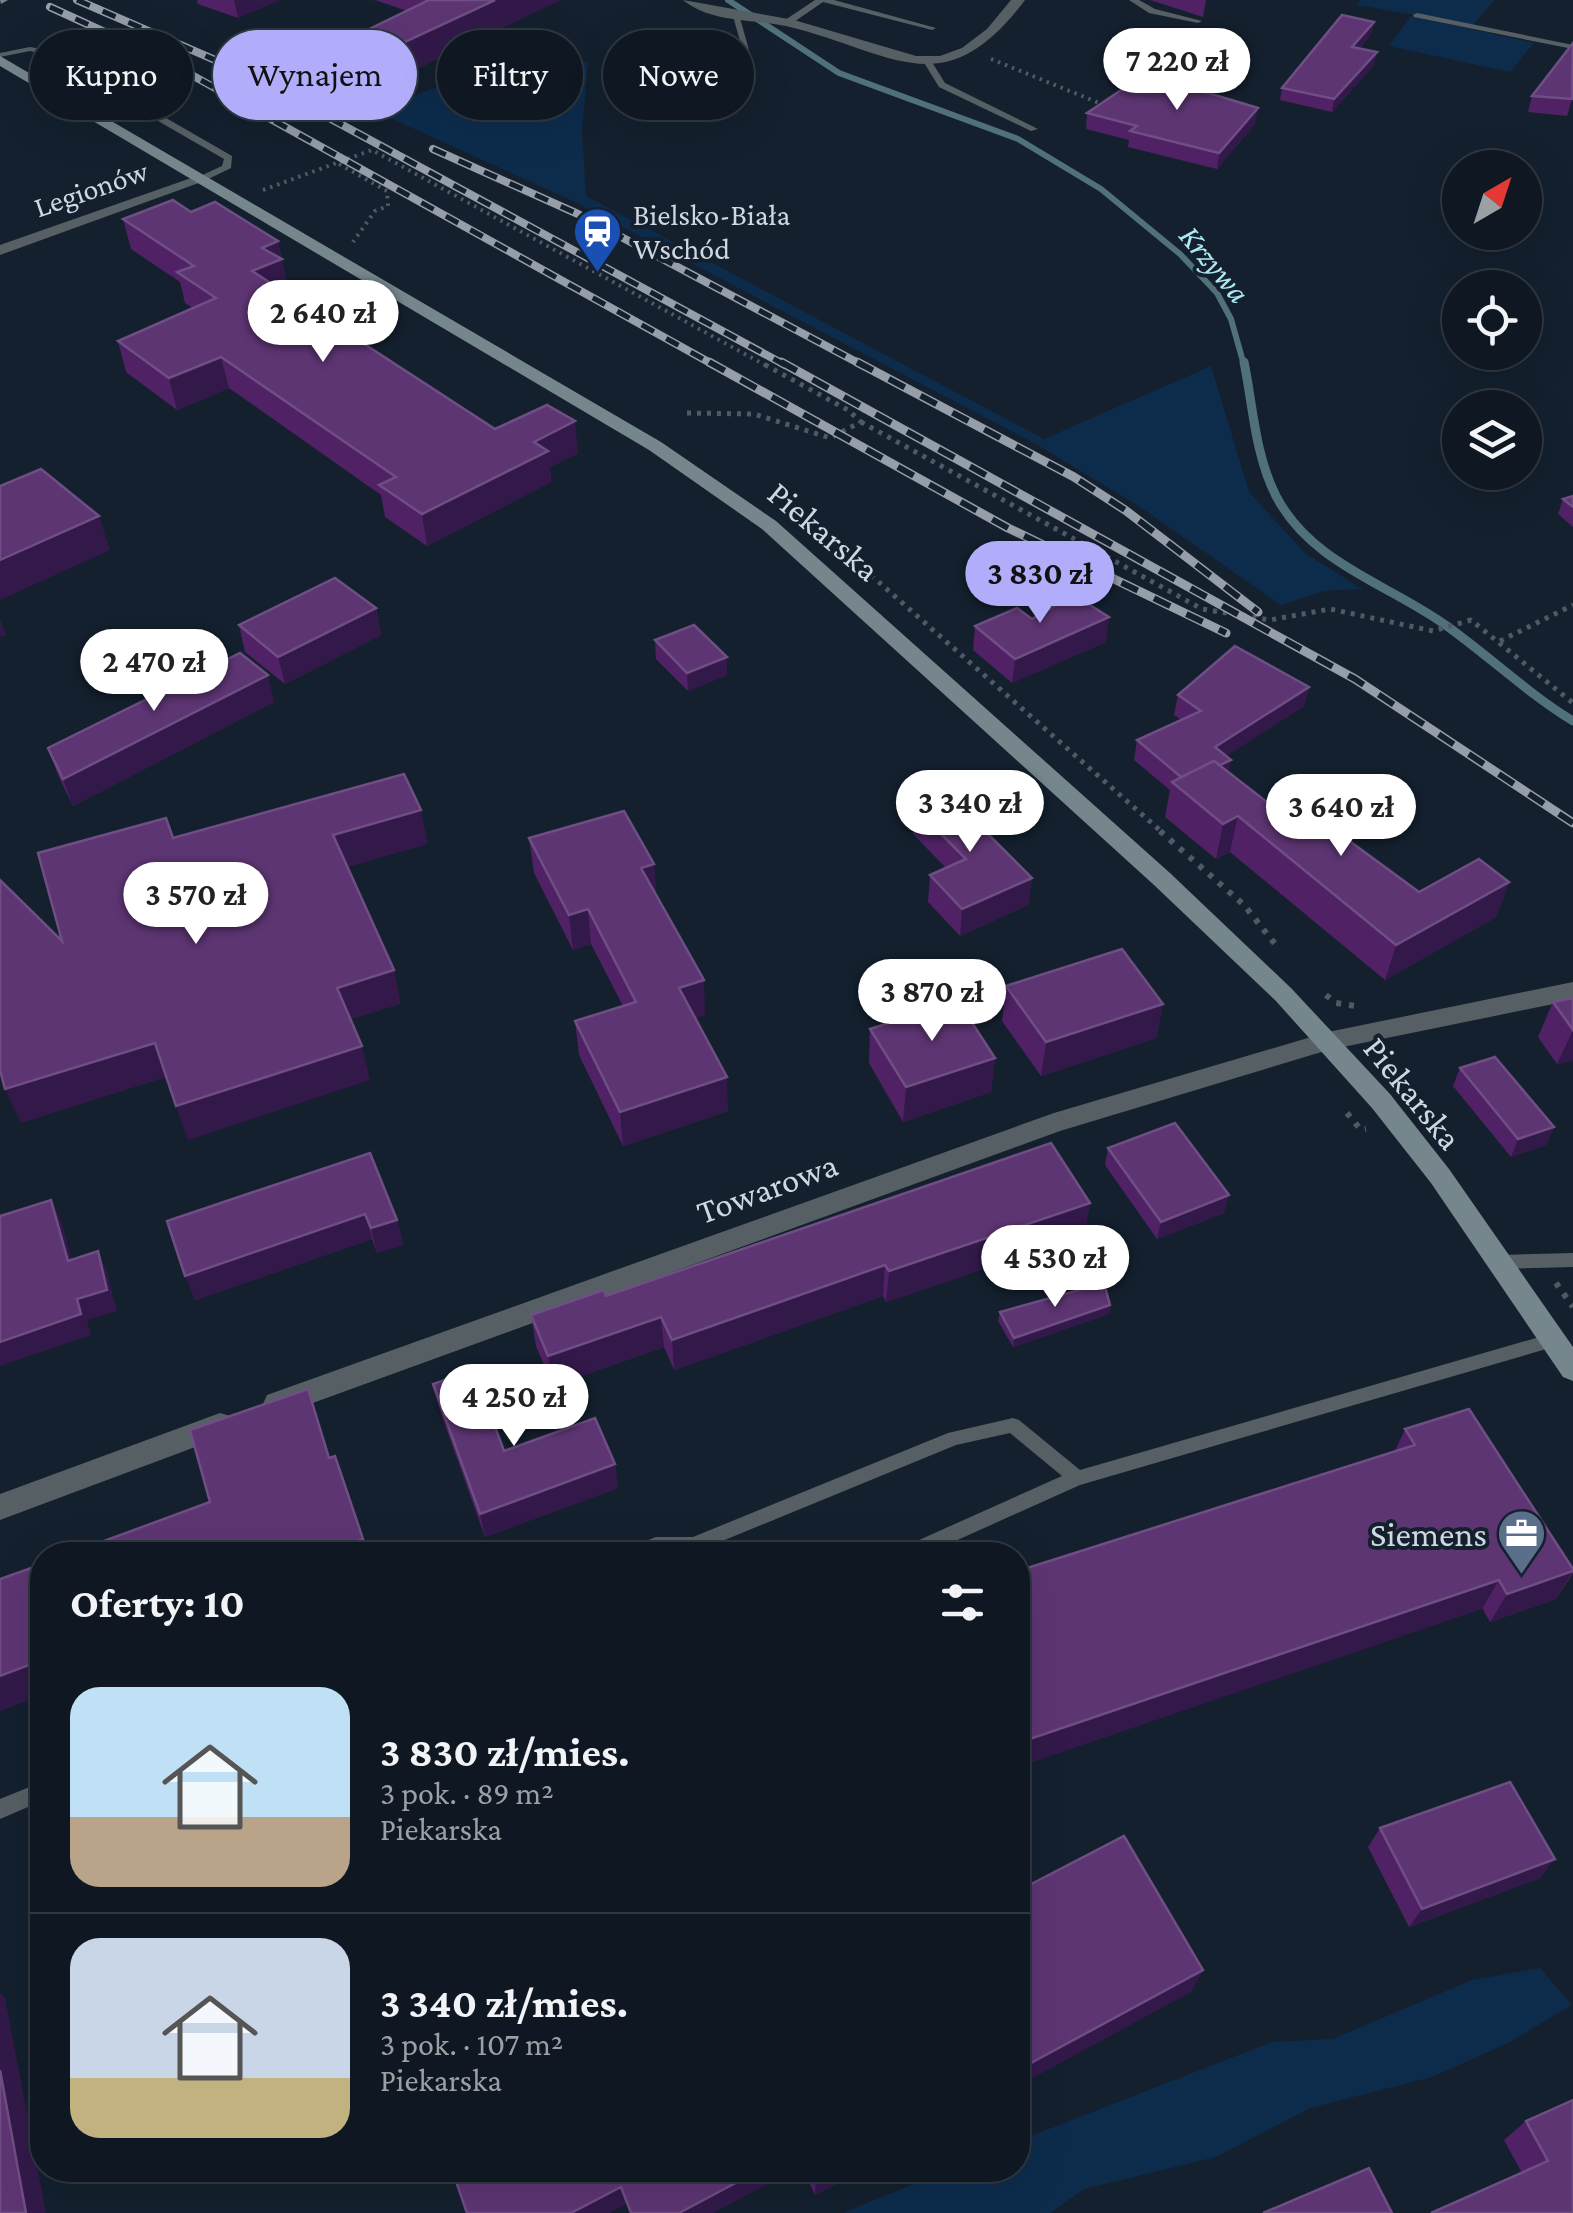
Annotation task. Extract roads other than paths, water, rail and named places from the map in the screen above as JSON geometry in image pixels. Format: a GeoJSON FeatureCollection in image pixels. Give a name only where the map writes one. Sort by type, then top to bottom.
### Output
{"type":"FeatureCollection","features":[{"type":"Feature","properties":{"kind":"street"},"geometry":{"type":"LineString","coordinates":[[690,0],[736,18],[782,21],[888,54],[926,61],[973,52],[990,38],[1018,0]]}},
{"type":"Feature","properties":{"kind":"street","name":"Piekarska"},"geometry":{"type":"LineString","coordinates":[[0,57],[200,180],[641,437],[733,498],[806,556],[1162,879],[1328,1041],[1440,1176],[1573,1369]]}},
{"type":"Feature","properties":{"kind":"street","name":"Legionów"},"geometry":{"type":"LineString","coordinates":[[0,250],[200,180]]}},
{"type":"Feature","properties":{"kind":"street","name":"Towarowa"},"geometry":{"type":"LineString","coordinates":[[0,1507],[1054,1123],[1328,1041],[1486,1012],[1573,991]]}},
{"type":"Feature","properties":{"kind":"lane"},"geometry":{"type":"LineString","coordinates":[[782,21],[822,0],[932,28]]}},
{"type":"Feature","properties":{"kind":"lane"},"geometry":{"type":"LineString","coordinates":[[1133,0],[1152,11],[1198,21]]}},
{"type":"Feature","properties":{"kind":"lane"},"geometry":{"type":"LineString","coordinates":[[1417,15],[1573,47]]}},
{"type":"Feature","properties":{"kind":"lane"},"geometry":{"type":"LineString","coordinates":[[736,18],[740,30]]}},
{"type":"Feature","properties":{"kind":"lane"},"geometry":{"type":"LineString","coordinates":[[0,57],[30,49],[46,52],[229,158],[226,168],[200,180]]}},
{"type":"Feature","properties":{"kind":"lane"},"geometry":{"type":"LineString","coordinates":[[926,61],[942,85],[1034,129]]}},
{"type":"Feature","properties":{"kind":"lane"},"geometry":{"type":"LineString","coordinates":[[1499,1262],[1573,1260]]}},
{"type":"Feature","properties":{"kind":"lane"},"geometry":{"type":"LineString","coordinates":[[935,1542],[1078,1478],[1553,1340]]}},
{"type":"Feature","properties":{"kind":"lane"},"geometry":{"type":"LineString","coordinates":[[702,1542],[954,1438],[1013,1425],[1078,1478]]}},
{"type":"Feature","properties":{"kind":"lane"},"geometry":{"type":"LineString","coordinates":[[0,1809],[30,1797]]}},
{"type":"Feature","properties":{"kind":"waterway","name":"Krzywa"},"geometry":{"type":"LineString","coordinates":[[728,0],[839,73],[1018,139],[1101,189],[1180,254],[1217,293],[1231,319],[1244,365]]}},
{"type":"Feature","properties":{"kind":"waterway","name":"Krzywa"},"geometry":{"type":"LineString","coordinates":[[1244,362],[1263,464],[1291,519],[1329,555],[1422,609],[1573,721]]}},
{"type":"Feature","properties":{"kind":"railway"},"geometry":{"type":"LineString","coordinates":[[77,0],[252,76],[785,365]]}},
{"type":"Feature","properties":{"kind":"railway"},"geometry":{"type":"LineString","coordinates":[[50,7],[161,58],[714,365]]}},
{"type":"Feature","properties":{"kind":"railway"},"geometry":{"type":"LineString","coordinates":[[433,149],[578,214],[862,365]]}},
{"type":"Feature","properties":{"kind":"railway"},"geometry":{"type":"LineString","coordinates":[[709,362],[1008,528],[1226,633]]}},
{"type":"Feature","properties":{"kind":"railway"},"geometry":{"type":"LineString","coordinates":[[781,362],[1355,679],[1573,823]]}},
{"type":"Feature","properties":{"kind":"railway"},"geometry":{"type":"LineString","coordinates":[[857,362],[1074,477],[1125,510],[1258,612]]}},
{"type":"Feature","properties":{"kind":"place","name":"Bielsko-Biała Wschód"},"geometry":{"type":"Point","coordinates":[598,274]}},
{"type":"Feature","properties":{"kind":"place","name":"Siemens"},"geometry":{"type":"Point","coordinates":[1522,1576]}}]}
